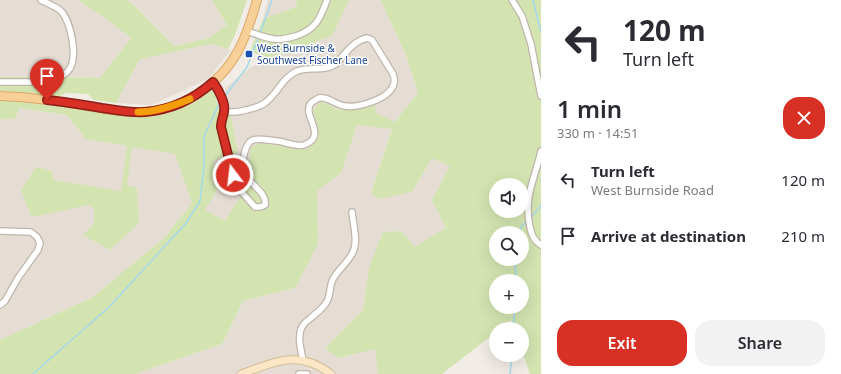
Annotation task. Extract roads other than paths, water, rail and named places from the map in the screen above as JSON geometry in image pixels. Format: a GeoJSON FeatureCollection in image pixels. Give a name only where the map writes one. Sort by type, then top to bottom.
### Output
{"type":"FeatureCollection","features":[{"type":"Feature","properties":{"kind":"main road"},"geometry":{"type":"LineString","coordinates":[[0,96],[55,101],[123,111],[143,112],[163,109],[178,104],[198,94],[226,69],[238,52],[247,31],[257,0]]}},
{"type":"Feature","properties":{"kind":"street"},"geometry":{"type":"LineString","coordinates":[[0,82],[50,81],[63,75],[71,67],[73,51],[69,24],[65,16],[60,11],[41,0]]}},
{"type":"Feature","properties":{"kind":"street"},"geometry":{"type":"LineString","coordinates":[[247,31],[274,39],[283,39],[302,34],[309,31],[315,25],[321,16],[327,0]]}},
{"type":"Feature","properties":{"kind":"street"},"geometry":{"type":"LineString","coordinates":[[512,0],[522,16],[531,44],[541,96]]}},
{"type":"Feature","properties":{"kind":"street"},"geometry":{"type":"LineString","coordinates":[[213,82],[219,91],[224,111],[221,127],[234,180],[246,198],[255,207],[260,207],[265,205],[266,200],[247,178],[244,171],[243,164],[245,152],[250,142],[253,139],[258,139],[286,142],[300,146],[305,145],[310,142],[315,133],[308,110],[313,101],[327,98],[340,105],[346,106],[357,106],[364,104],[384,96],[389,92],[394,83],[393,74],[372,40],[367,38],[361,39],[333,66],[329,68],[304,69],[287,78],[280,84],[269,100],[262,105],[234,112],[224,111]]}},
{"type":"Feature","properties":{"kind":"street"},"geometry":{"type":"LineString","coordinates":[[541,151],[529,191],[527,207],[531,231],[536,241],[541,245]]}},
{"type":"Feature","properties":{"kind":"street"},"geometry":{"type":"LineString","coordinates":[[303,360],[300,336],[303,325],[326,304],[334,278],[352,255],[354,250],[355,244],[352,212]]}},
{"type":"Feature","properties":{"kind":"street"},"geometry":{"type":"LineString","coordinates":[[0,231],[31,232],[37,237],[40,243],[38,250],[18,278],[6,301],[0,305]]}},
{"type":"Feature","properties":{"kind":"street"},"geometry":{"type":"LineString","coordinates":[[241,374],[286,360],[303,360],[318,366],[330,374]]}},
{"type":"Feature","properties":{"kind":"street"},"geometry":{"type":"LineString","coordinates":[[299,374],[306,374]]}},
{"type":"Feature","properties":{"kind":"waterway"},"geometry":{"type":"LineString","coordinates":[[260,33],[272,0]]}},
{"type":"Feature","properties":{"kind":"waterway"},"geometry":{"type":"LineString","coordinates":[[533,0],[541,32]]}},
{"type":"Feature","properties":{"kind":"waterway"},"geometry":{"type":"LineString","coordinates":[[225,96],[247,67],[258,39]]}},
{"type":"Feature","properties":{"kind":"waterway"},"geometry":{"type":"LineString","coordinates":[[33,374],[110,306],[186,223],[200,201],[204,167],[204,136],[220,102]]}},
{"type":"Feature","properties":{"kind":"waterway"},"geometry":{"type":"LineString","coordinates":[[531,217],[541,206]]}},
{"type":"Feature","properties":{"kind":"waterway"},"geometry":{"type":"LineString","coordinates":[[522,226],[527,221]]}},
{"type":"Feature","properties":{"kind":"waterway"},"geometry":{"type":"LineString","coordinates":[[515,266],[516,274]]}},
{"type":"Feature","properties":{"kind":"waterway"},"geometry":{"type":"LineString","coordinates":[[514,314],[514,322]]}},
{"type":"Feature","properties":{"kind":"waterway"},"geometry":{"type":"LineString","coordinates":[[510,374],[511,362]]}},
{"type":"Feature","properties":{"kind":"place","name":"West Burnside & Southwest Fischer Lane"},"geometry":{"type":"Point","coordinates":[249,54]}}]}
